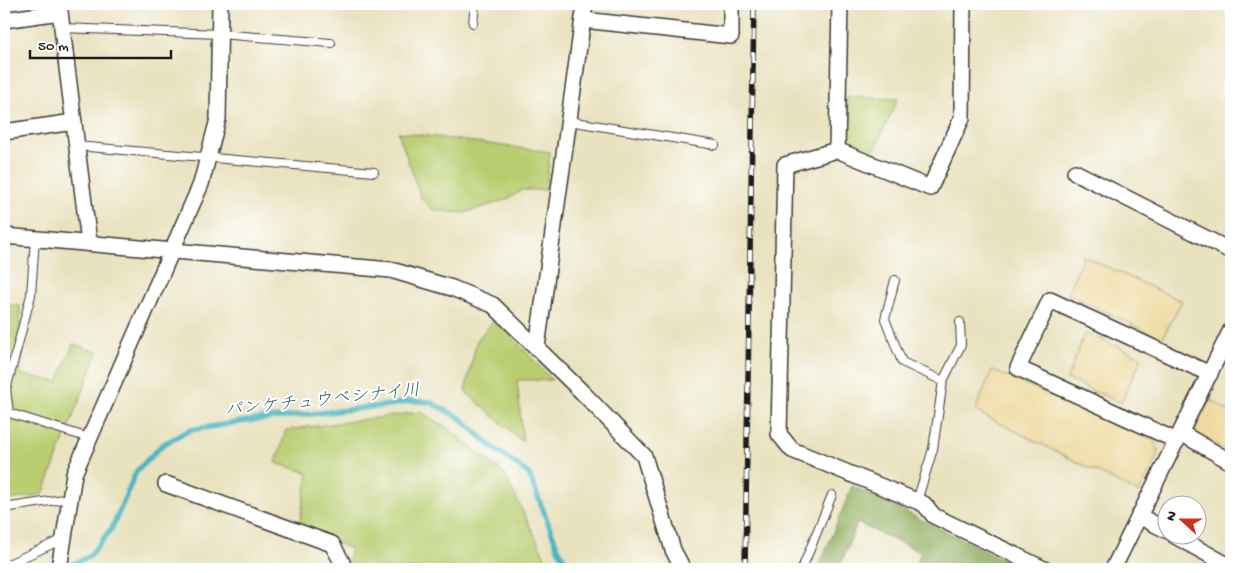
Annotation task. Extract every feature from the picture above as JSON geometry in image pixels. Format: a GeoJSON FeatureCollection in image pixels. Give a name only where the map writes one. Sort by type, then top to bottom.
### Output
{"type":"FeatureCollection","features":[{"type":"Feature","properties":{"kind":"street"},"geometry":{"type":"LineString","coordinates":[[60,569],[74,474],[201,184],[218,120],[220,4]]}},
{"type":"Feature","properties":{"kind":"street"},"geometry":{"type":"LineString","coordinates":[[537,348],[585,4]]}},
{"type":"Feature","properties":{"kind":"street"},"geometry":{"type":"LineString","coordinates":[[583,20],[731,36],[731,4]]}},
{"type":"Feature","properties":{"kind":"street"},"geometry":{"type":"LineString","coordinates":[[837,150],[840,4]]}},
{"type":"Feature","properties":{"kind":"street"},"geometry":{"type":"LineString","coordinates":[[963,4],[962,118],[930,188],[837,150],[785,166],[779,434],[792,450],[924,504],[934,516],[1044,569]]}},
{"type":"Feature","properties":{"kind":"street"},"geometry":{"type":"LineString","coordinates":[[4,20],[60,8],[89,243]]}},
{"type":"Feature","properties":{"kind":"street"},"geometry":{"type":"LineString","coordinates":[[4,132],[74,122]]}},
{"type":"Feature","properties":{"kind":"street"},"geometry":{"type":"LineString","coordinates":[[1075,172],[1231,251]]}},
{"type":"Feature","properties":{"kind":"street"},"geometry":{"type":"LineString","coordinates":[[4,236],[391,270],[452,288],[493,305],[644,456],[673,550],[683,569]]}},
{"type":"Feature","properties":{"kind":"street"},"geometry":{"type":"LineString","coordinates":[[1210,374],[1050,300],[1018,368],[1179,437],[1231,462]]}},
{"type":"Feature","properties":{"kind":"street"},"geometry":{"type":"LineString","coordinates":[[1112,569],[1210,374],[1229,341]]}},
{"type":"Feature","properties":{"kind":"street"},"geometry":{"type":"LineString","coordinates":[[166,484],[332,544],[342,562],[340,569]]}},
{"type":"Feature","properties":{"kind":"street"},"geometry":{"type":"LineString","coordinates":[[1139,516],[1158,526]]}},
{"type":"Feature","properties":{"kind":"street"},"geometry":{"type":"LineString","coordinates":[[1193,546],[1231,567]]}},
{"type":"Feature","properties":{"kind":"lane"},"geometry":{"type":"LineString","coordinates":[[473,23],[476,4]]}},
{"type":"Feature","properties":{"kind":"lane"},"geometry":{"type":"LineString","coordinates":[[62,28],[220,34],[331,43]]}},
{"type":"Feature","properties":{"kind":"lane"},"geometry":{"type":"LineString","coordinates":[[569,121],[716,145]]}},
{"type":"Feature","properties":{"kind":"lane"},"geometry":{"type":"LineString","coordinates":[[76,146],[374,172]]}},
{"type":"Feature","properties":{"kind":"lane"},"geometry":{"type":"LineString","coordinates":[[34,238],[31,295],[6,390],[6,414],[89,438]]}},
{"type":"Feature","properties":{"kind":"lane"},"geometry":{"type":"LineString","coordinates":[[895,280],[885,320],[902,362],[943,381]]}},
{"type":"Feature","properties":{"kind":"lane"},"geometry":{"type":"LineString","coordinates":[[917,501],[934,449],[943,381],[961,345],[960,322]]}},
{"type":"Feature","properties":{"kind":"lane"},"geometry":{"type":"LineString","coordinates":[[802,569],[832,495]]}},
{"type":"Feature","properties":{"kind":"lane"},"geometry":{"type":"LineString","coordinates":[[4,508],[70,498]]}},
{"type":"Feature","properties":{"kind":"lane"},"geometry":{"type":"LineString","coordinates":[[4,566],[64,539]]}},
{"type":"Feature","properties":{"kind":"green space"},"geometry":{"type":"Polygon","coordinates":[[[847,97],[898,99],[872,155],[848,146],[847,97]]]}},
{"type":"Feature","properties":{"kind":"green space"},"geometry":{"type":"Polygon","coordinates":[[[398,132],[550,152],[546,190],[522,190],[508,199],[464,213],[433,210],[421,198],[398,132]]]}},
{"type":"Feature","properties":{"kind":"green space"},"geometry":{"type":"Polygon","coordinates":[[[4,304],[20,306],[20,374],[58,382],[73,344],[98,352],[43,494],[4,501],[4,304]]]}},
{"type":"Feature","properties":{"kind":"green space"},"geometry":{"type":"Polygon","coordinates":[[[495,319],[552,380],[517,380],[523,442],[465,391],[477,340],[495,319]]]}},
{"type":"Feature","properties":{"kind":"green space"},"geometry":{"type":"Polygon","coordinates":[[[420,412],[446,427],[504,473],[551,569],[345,569],[351,549],[299,526],[308,473],[276,463],[286,430],[420,412]]]}},
{"type":"Feature","properties":{"kind":"green space"},"geometry":{"type":"Polygon","coordinates":[[[852,486],[1023,569],[914,569],[921,552],[857,523],[839,569],[818,569],[852,486]]]}},
{"type":"Feature","properties":{"kind":"sand"},"geometry":{"type":"Polygon","coordinates":[[[1083,256],[1182,301],[1162,339],[1068,294],[1083,256]]]}},
{"type":"Feature","properties":{"kind":"sand"},"geometry":{"type":"Polygon","coordinates":[[[1085,333],[1142,357],[1121,403],[1067,379],[1085,333]]]}},
{"type":"Feature","properties":{"kind":"sand"},"geometry":{"type":"Polygon","coordinates":[[[992,370],[1154,440],[1159,452],[1139,493],[975,411],[992,370]]]}},
{"type":"Feature","properties":{"kind":"sand"},"geometry":{"type":"Polygon","coordinates":[[[1210,399],[1231,413],[1230,454],[1194,432],[1210,399]]]}},
{"type":"Feature","properties":{"kind":"waterway","name":"パンケチュウベシナイ川"},"geometry":{"type":"LineString","coordinates":[[62,568],[89,557],[112,528],[136,472],[162,445],[190,430],[410,401],[430,402],[460,418],[490,445],[529,474],[557,546],[569,569]]}},
{"type":"Feature","properties":{"kind":"railway"},"geometry":{"type":"LineString","coordinates":[[745,569],[754,4]]}}]}
